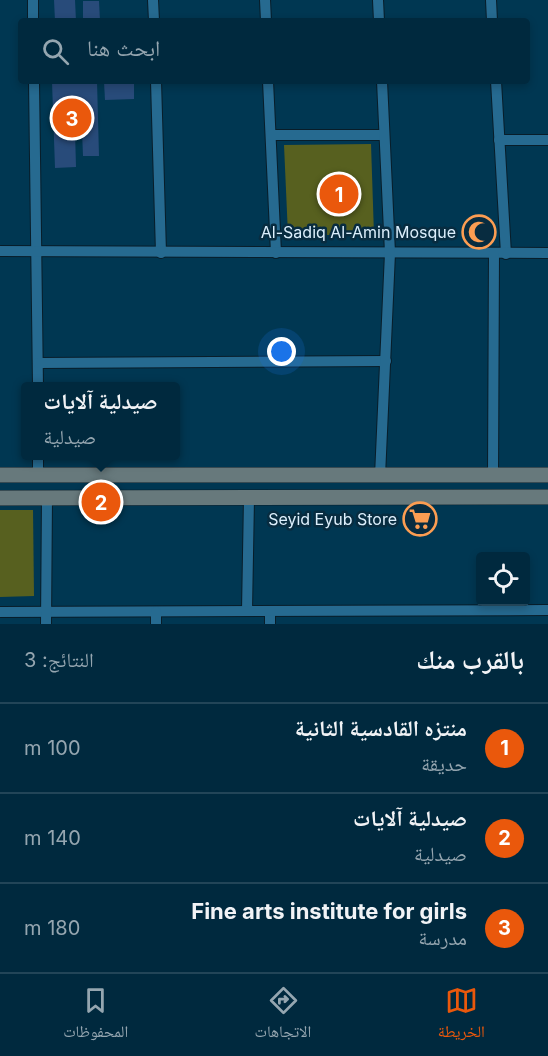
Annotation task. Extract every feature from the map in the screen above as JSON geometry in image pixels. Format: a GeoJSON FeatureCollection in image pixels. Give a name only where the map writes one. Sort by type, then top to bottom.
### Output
{"type":"FeatureCollection","features":[{"type":"Feature","properties":{"kind":"main road"},"geometry":{"type":"LineString","coordinates":[[0,475],[548,475]]}},
{"type":"Feature","properties":{"kind":"main road"},"geometry":{"type":"LineString","coordinates":[[515,476],[515,499]]}},
{"type":"Feature","properties":{"kind":"main road"},"geometry":{"type":"LineString","coordinates":[[0,498],[548,498]]}},
{"type":"Feature","properties":{"kind":"street"},"geometry":{"type":"LineString","coordinates":[[33,0],[33,18]]}},
{"type":"Feature","properties":{"kind":"street"},"geometry":{"type":"LineString","coordinates":[[153,0],[154,18]]}},
{"type":"Feature","properties":{"kind":"street"},"geometry":{"type":"LineString","coordinates":[[265,0],[266,18]]}},
{"type":"Feature","properties":{"kind":"street"},"geometry":{"type":"LineString","coordinates":[[378,0],[379,18]]}},
{"type":"Feature","properties":{"kind":"street"},"geometry":{"type":"LineString","coordinates":[[491,0],[492,18]]}},
{"type":"Feature","properties":{"kind":"street"},"geometry":{"type":"LineString","coordinates":[[34,84],[38,382]]}},
{"type":"Feature","properties":{"kind":"street"},"geometry":{"type":"LineString","coordinates":[[156,84],[161,253]]}},
{"type":"Feature","properties":{"kind":"street"},"geometry":{"type":"LineString","coordinates":[[268,84],[276,253]]}},
{"type":"Feature","properties":{"kind":"street"},"geometry":{"type":"LineString","coordinates":[[380,476],[390,253],[382,84]]}},
{"type":"Feature","properties":{"kind":"street"},"geometry":{"type":"LineString","coordinates":[[496,84],[506,254]]}},
{"type":"Feature","properties":{"kind":"street"},"geometry":{"type":"LineString","coordinates":[[271,135],[384,135]]}},
{"type":"Feature","properties":{"kind":"street"},"geometry":{"type":"LineString","coordinates":[[499,140],[548,140]]}},
{"type":"Feature","properties":{"kind":"street"},"geometry":{"type":"LineString","coordinates":[[0,252],[548,253]]}},
{"type":"Feature","properties":{"kind":"street"},"geometry":{"type":"LineString","coordinates":[[493,476],[494,253]]}},
{"type":"Feature","properties":{"kind":"street"},"geometry":{"type":"LineString","coordinates":[[38,363],[386,361]]}},
{"type":"Feature","properties":{"kind":"street"},"geometry":{"type":"LineString","coordinates":[[38,460],[38,475]]}},
{"type":"Feature","properties":{"kind":"street"},"geometry":{"type":"LineString","coordinates":[[46,624],[47,498]]}},
{"type":"Feature","properties":{"kind":"street"},"geometry":{"type":"LineString","coordinates":[[247,611],[249,498]]}},
{"type":"Feature","properties":{"kind":"street"},"geometry":{"type":"LineString","coordinates":[[0,612],[548,610]]}},
{"type":"Feature","properties":{"kind":"street"},"geometry":{"type":"LineString","coordinates":[[270,611],[270,624]]}},
{"type":"Feature","properties":{"kind":"street"},"geometry":{"type":"LineString","coordinates":[[383,611],[383,624]]}},
{"type":"Feature","properties":{"kind":"street"},"geometry":{"type":"LineString","coordinates":[[156,612],[156,624]]}},
{"type":"Feature","properties":{"kind":"green space"},"geometry":{"type":"Polygon","coordinates":[[[371,144],[374,235],[288,235],[284,145],[371,144]]]}},
{"type":"Feature","properties":{"kind":"green space"},"geometry":{"type":"Polygon","coordinates":[[[0,510],[33,510],[34,596],[0,597],[0,510]]]}},
{"type":"Feature","properties":{"kind":"building"},"geometry":{"type":"Polygon","coordinates":[[[54,0],[75,0],[76,18],[55,18],[54,0]]]}},
{"type":"Feature","properties":{"kind":"building"},"geometry":{"type":"Polygon","coordinates":[[[83,1],[99,1],[100,18],[83,18],[83,1]]]}},
{"type":"Feature","properties":{"kind":"building"},"geometry":{"type":"Polygon","coordinates":[[[52,84],[97,84],[99,156],[83,156],[82,131],[75,131],[76,167],[55,168],[52,84]]]}},
{"type":"Feature","properties":{"kind":"building"},"geometry":{"type":"Polygon","coordinates":[[[104,84],[134,84],[134,99],[105,100],[104,84]]]}},
{"type":"Feature","properties":{"kind":"place","name":"Fine arts institute for girls"},"geometry":{"type":"Point","coordinates":[72,118]}},
{"type":"Feature","properties":{"kind":"place","name":"منتزه القادسية الثانية"},"geometry":{"type":"Point","coordinates":[339,194]}},
{"type":"Feature","properties":{"kind":"place","name":"Al-Sadiq Al-Amin Mosque"},"geometry":{"type":"Point","coordinates":[479,232]}},
{"type":"Feature","properties":{"kind":"place","name":"صيدلية آلايات"},"geometry":{"type":"Point","coordinates":[101,502]}},
{"type":"Feature","properties":{"kind":"place","name":"Seyid Eyub Store"},"geometry":{"type":"Point","coordinates":[420,519]}}]}
